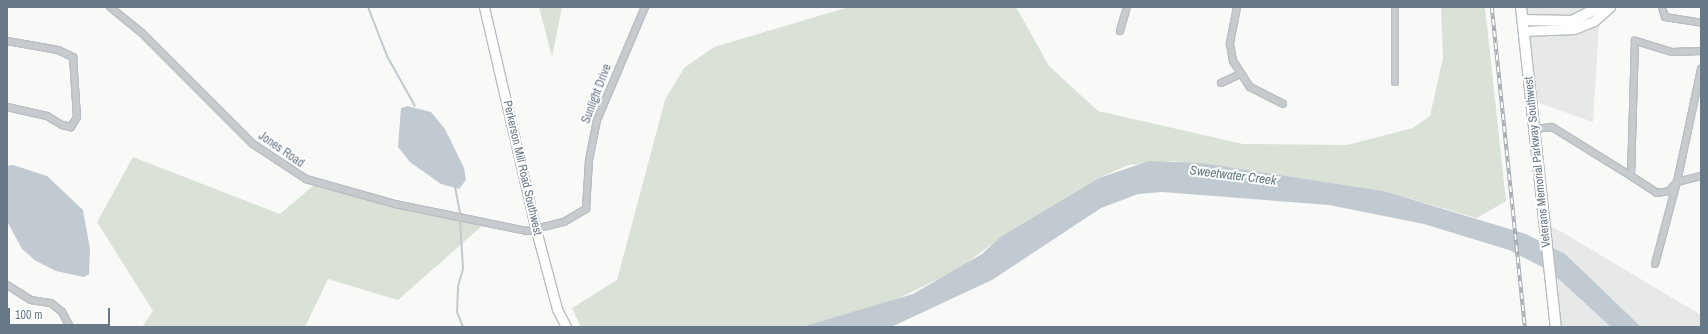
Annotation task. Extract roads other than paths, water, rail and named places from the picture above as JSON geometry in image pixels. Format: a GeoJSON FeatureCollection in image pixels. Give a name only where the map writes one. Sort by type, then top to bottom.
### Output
{"type":"FeatureCollection","features":[{"type":"Feature","properties":{"kind":"main road","name":"Veterans Memorial Parkway Southwest"},"geometry":{"type":"LineString","coordinates":[[1521,7],[1556,327]]}},
{"type":"Feature","properties":{"kind":"main road"},"geometry":{"type":"LineString","coordinates":[[1523,20],[1572,21],[1600,7]]}},
{"type":"Feature","properties":{"kind":"street","name":"Jones Road"},"geometry":{"type":"LineString","coordinates":[[110,7],[142,33],[253,144],[306,179],[493,226],[536,230]]}},
{"type":"Feature","properties":{"kind":"street","name":"Perkerson Mill Road Southwest"},"geometry":{"type":"LineString","coordinates":[[484,7],[536,230],[557,309],[566,327]]}},
{"type":"Feature","properties":{"kind":"street","name":"Sunlight Drive"},"geometry":{"type":"LineString","coordinates":[[536,230],[564,222],[586,209],[588,160],[597,120],[644,7]]}},
{"type":"Feature","properties":{"kind":"street"},"geometry":{"type":"LineString","coordinates":[[1120,31],[1128,7]]}},
{"type":"Feature","properties":{"kind":"street"},"geometry":{"type":"LineString","coordinates":[[1237,7],[1230,44],[1240,74],[1258,93],[1283,104]]}},
{"type":"Feature","properties":{"kind":"street"},"geometry":{"type":"LineString","coordinates":[[1395,7],[1395,82]]}},
{"type":"Feature","properties":{"kind":"street"},"geometry":{"type":"LineString","coordinates":[[1524,31],[1574,29],[1594,21],[1610,7]]}},
{"type":"Feature","properties":{"kind":"street"},"geometry":{"type":"LineString","coordinates":[[1662,7],[1665,17],[1701,23]]}},
{"type":"Feature","properties":{"kind":"street"},"geometry":{"type":"LineString","coordinates":[[7,41],[58,50],[73,57],[77,117],[71,127],[62,126],[47,116],[7,107]]}},
{"type":"Feature","properties":{"kind":"street"},"geometry":{"type":"LineString","coordinates":[[1631,176],[1635,41],[1672,52],[1701,51]]}},
{"type":"Feature","properties":{"kind":"street"},"geometry":{"type":"LineString","coordinates":[[1655,264],[1677,182],[1701,69]]}},
{"type":"Feature","properties":{"kind":"street"},"geometry":{"type":"LineString","coordinates":[[1221,84],[1240,74]]}},
{"type":"Feature","properties":{"kind":"street"},"geometry":{"type":"LineString","coordinates":[[1535,129],[1558,130],[1657,192],[1669,191],[1677,182],[1701,176]]}},
{"type":"Feature","properties":{"kind":"street"},"geometry":{"type":"LineString","coordinates":[[7,285],[31,300],[51,303],[62,312],[70,327]]}},
{"type":"Feature","properties":{"kind":"water"},"geometry":{"type":"Polygon","coordinates":[[[407,106],[431,112],[445,129],[464,168],[466,180],[459,189],[441,184],[410,162],[398,147],[401,108],[407,106]]]}},
{"type":"Feature","properties":{"kind":"water","name":"Sweetwater Creek"},"geometry":{"type":"Polygon","coordinates":[[[1149,161],[1201,163],[1384,191],[1526,234],[1565,254],[1641,327],[1611,327],[1550,271],[1509,250],[1424,224],[1329,205],[1162,192],[1138,194],[1101,208],[992,280],[891,327],[802,327],[913,294],[982,254],[999,238],[1099,178],[1149,161]]]}},
{"type":"Feature","properties":{"kind":"water"},"geometry":{"type":"Polygon","coordinates":[[[13,165],[47,176],[83,210],[90,249],[89,274],[84,277],[56,271],[36,261],[22,249],[7,221],[7,166],[13,165]]]}},
{"type":"Feature","properties":{"kind":"waterway"},"geometry":{"type":"LineString","coordinates":[[368,7],[387,56],[415,106]]}},
{"type":"Feature","properties":{"kind":"waterway"},"geometry":{"type":"LineString","coordinates":[[455,187],[460,213]]}},
{"type":"Feature","properties":{"kind":"waterway"},"geometry":{"type":"LineString","coordinates":[[460,219],[463,269],[458,287],[457,312],[463,327]]}},
{"type":"Feature","properties":{"kind":"railway"},"geometry":{"type":"LineString","coordinates":[[1492,7],[1525,327]]}}]}
